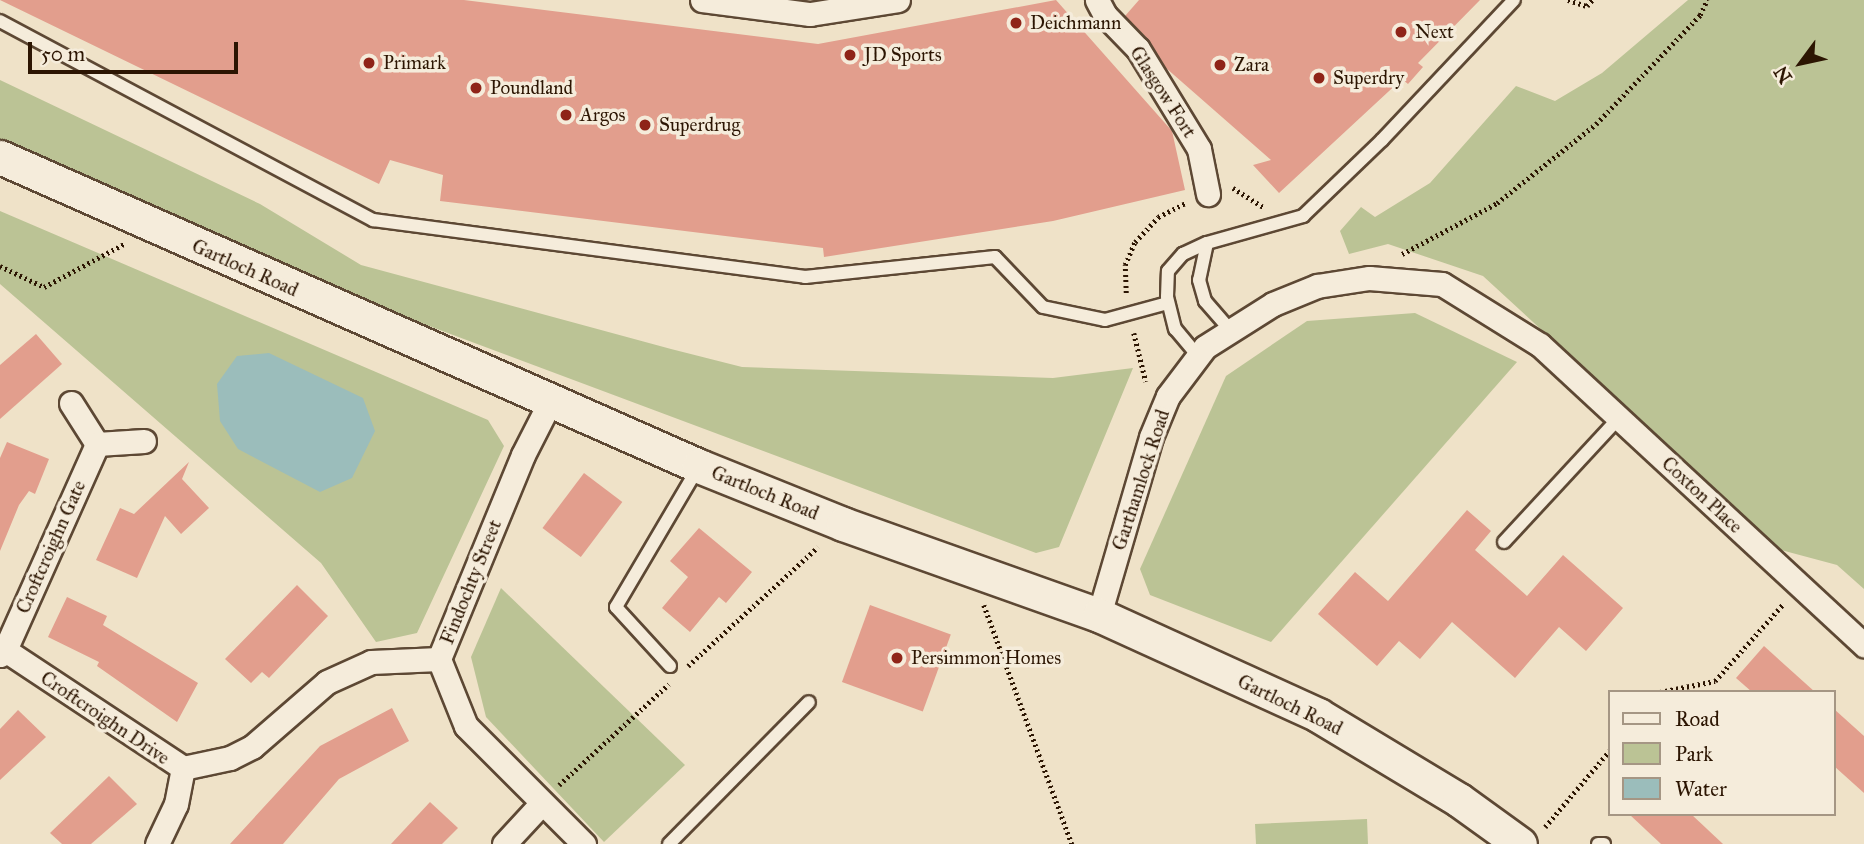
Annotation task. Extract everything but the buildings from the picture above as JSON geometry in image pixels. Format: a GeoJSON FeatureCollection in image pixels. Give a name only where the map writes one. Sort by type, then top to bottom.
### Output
{"type":"FeatureCollection","features":[{"type":"Feature","properties":{"kind":"main road","name":"Gartloch Road"},"geometry":{"type":"LineString","coordinates":[[0,158],[153,228],[699,466],[843,524],[1099,615],[1318,715],[1459,800],[1530,839]]}},
{"type":"Feature","properties":{"kind":"street"},"geometry":{"type":"LineString","coordinates":[[702,0],[810,14],[898,0]]}},
{"type":"Feature","properties":{"kind":"street","name":"Glasgow Fort"},"geometry":{"type":"LineString","coordinates":[[1097,0],[1105,15],[1138,49],[1199,149],[1208,194]]}},
{"type":"Feature","properties":{"kind":"street","name":"Garthamlock Road"},"geometry":{"type":"LineString","coordinates":[[1099,615],[1151,437],[1168,396],[1198,356],[1228,329],[1317,286],[1369,278],[1441,284],[1540,345]]}},
{"type":"Feature","properties":{"kind":"street","name":"Coxton Place"},"geometry":{"type":"LineString","coordinates":[[1540,345],[1864,645]]}},
{"type":"Feature","properties":{"kind":"street","name":"Findochty Street"},"geometry":{"type":"LineString","coordinates":[[550,402],[523,455],[439,659],[466,726],[584,844]]}},
{"type":"Feature","properties":{"kind":"street"},"geometry":{"type":"LineString","coordinates":[[71,403],[97,444],[144,440]]}},
{"type":"Feature","properties":{"kind":"street","name":"Croftcroighn Gate"},"geometry":{"type":"LineString","coordinates":[[2,652],[97,444]]}},
{"type":"Feature","properties":{"kind":"street","name":"Croftcroighn Drive"},"geometry":{"type":"LineString","coordinates":[[2,652],[183,768],[230,758],[252,747],[327,682],[371,662],[439,659]]}},
{"type":"Feature","properties":{"kind":"street"},"geometry":{"type":"LineString","coordinates":[[157,844],[176,804],[183,768]]}},
{"type":"Feature","properties":{"kind":"street"},"geometry":{"type":"LineString","coordinates":[[505,844],[542,803]]}},
{"type":"Feature","properties":{"kind":"lane"},"geometry":{"type":"LineString","coordinates":[[1198,356],[1175,329],[1168,303],[1168,271],[1183,254],[1207,243],[1303,216],[1382,140],[1514,0]]}},
{"type":"Feature","properties":{"kind":"lane"},"geometry":{"type":"LineString","coordinates":[[0,21],[373,220],[805,277],[995,257],[1043,307],[1105,320],[1168,303]]}},
{"type":"Feature","properties":{"kind":"lane"},"geometry":{"type":"LineString","coordinates":[[1207,243],[1199,280],[1205,301],[1228,329]]}},
{"type":"Feature","properties":{"kind":"lane"},"geometry":{"type":"LineString","coordinates":[[1504,542],[1619,418]]}},
{"type":"Feature","properties":{"kind":"lane"},"geometry":{"type":"LineString","coordinates":[[670,666],[616,607],[699,466]]}},
{"type":"Feature","properties":{"kind":"lane"},"geometry":{"type":"LineString","coordinates":[[668,844],[809,702]]}},
{"type":"Feature","properties":{"kind":"lane"},"geometry":{"type":"LineString","coordinates":[[1598,844],[1605,844]]}},
{"type":"Feature","properties":{"kind":"path"},"geometry":{"type":"LineString","coordinates":[[1568,0],[1587,6],[1592,0]]}},
{"type":"Feature","properties":{"kind":"path"},"geometry":{"type":"LineString","coordinates":[[1369,278],[1382,265],[1497,204],[1596,124],[1700,15],[1707,0]]}},
{"type":"Feature","properties":{"kind":"path"},"geometry":{"type":"LineString","coordinates":[[0,266],[44,287],[153,228]]}},
{"type":"Feature","properties":{"kind":"path"},"geometry":{"type":"LineString","coordinates":[[971,569],[1072,844]]}},
{"type":"Feature","properties":{"kind":"path"},"geometry":{"type":"LineString","coordinates":[[1670,690],[1715,681],[1799,586]]}},
{"type":"Feature","properties":{"kind":"path"},"geometry":{"type":"LineString","coordinates":[[1530,839],[1608,752]]}},
{"type":"Feature","properties":{"kind":"green space"},"geometry":{"type":"Polygon","coordinates":[[[1688,0],[1864,0],[1864,589],[1837,565],[1781,550],[1483,276],[1388,244],[1349,254],[1340,231],[1361,207],[1375,217],[1430,183],[1516,86],[1555,101],[1602,73],[1688,0]]]}},
{"type":"Feature","properties":{"kind":"green space"},"geometry":{"type":"Polygon","coordinates":[[[0,80],[260,204],[361,265],[671,349],[742,367],[1053,378],[1133,368],[1059,547],[1036,553],[405,317],[0,141],[0,80]]]}},
{"type":"Feature","properties":{"kind":"green space"},"geometry":{"type":"Polygon","coordinates":[[[0,211],[488,420],[504,446],[417,633],[376,642],[321,563],[0,284],[0,211]]]}},
{"type":"Feature","properties":{"kind":"green space"},"geometry":{"type":"Polygon","coordinates":[[[1415,313],[1517,362],[1271,642],[1150,595],[1140,569],[1226,376],[1307,321],[1415,313]]]}},
{"type":"Feature","properties":{"kind":"green space"},"geometry":{"type":"Polygon","coordinates":[[[501,588],[685,765],[604,842],[486,717],[471,657],[501,588]]]}},
{"type":"Feature","properties":{"kind":"green space"},"geometry":{"type":"Polygon","coordinates":[[[1367,819],[1368,844],[1256,844],[1255,824],[1367,819]]]}},
{"type":"Feature","properties":{"kind":"water"},"geometry":{"type":"Polygon","coordinates":[[[269,353],[363,398],[375,431],[352,478],[320,492],[238,449],[220,421],[217,384],[237,356],[269,353]]]}},
{"type":"Feature","properties":{"kind":"place","name":"Deichmann"},"geometry":{"type":"Point","coordinates":[1016,23]}},
{"type":"Feature","properties":{"kind":"place","name":"Next"},"geometry":{"type":"Point","coordinates":[1401,32]}},
{"type":"Feature","properties":{"kind":"place","name":"JD Sports"},"geometry":{"type":"Point","coordinates":[850,55]}},
{"type":"Feature","properties":{"kind":"place","name":"Primark"},"geometry":{"type":"Point","coordinates":[369,63]}},
{"type":"Feature","properties":{"kind":"place","name":"Zara"},"geometry":{"type":"Point","coordinates":[1220,65]}},
{"type":"Feature","properties":{"kind":"place","name":"Superdry"},"geometry":{"type":"Point","coordinates":[1319,78]}},
{"type":"Feature","properties":{"kind":"place","name":"Poundland"},"geometry":{"type":"Point","coordinates":[476,88]}},
{"type":"Feature","properties":{"kind":"place","name":"Argos"},"geometry":{"type":"Point","coordinates":[566,115]}},
{"type":"Feature","properties":{"kind":"place","name":"Superdrug"},"geometry":{"type":"Point","coordinates":[645,125]}},
{"type":"Feature","properties":{"kind":"place","name":"Persimmon Homes"},"geometry":{"type":"Point","coordinates":[897,658]}}]}
